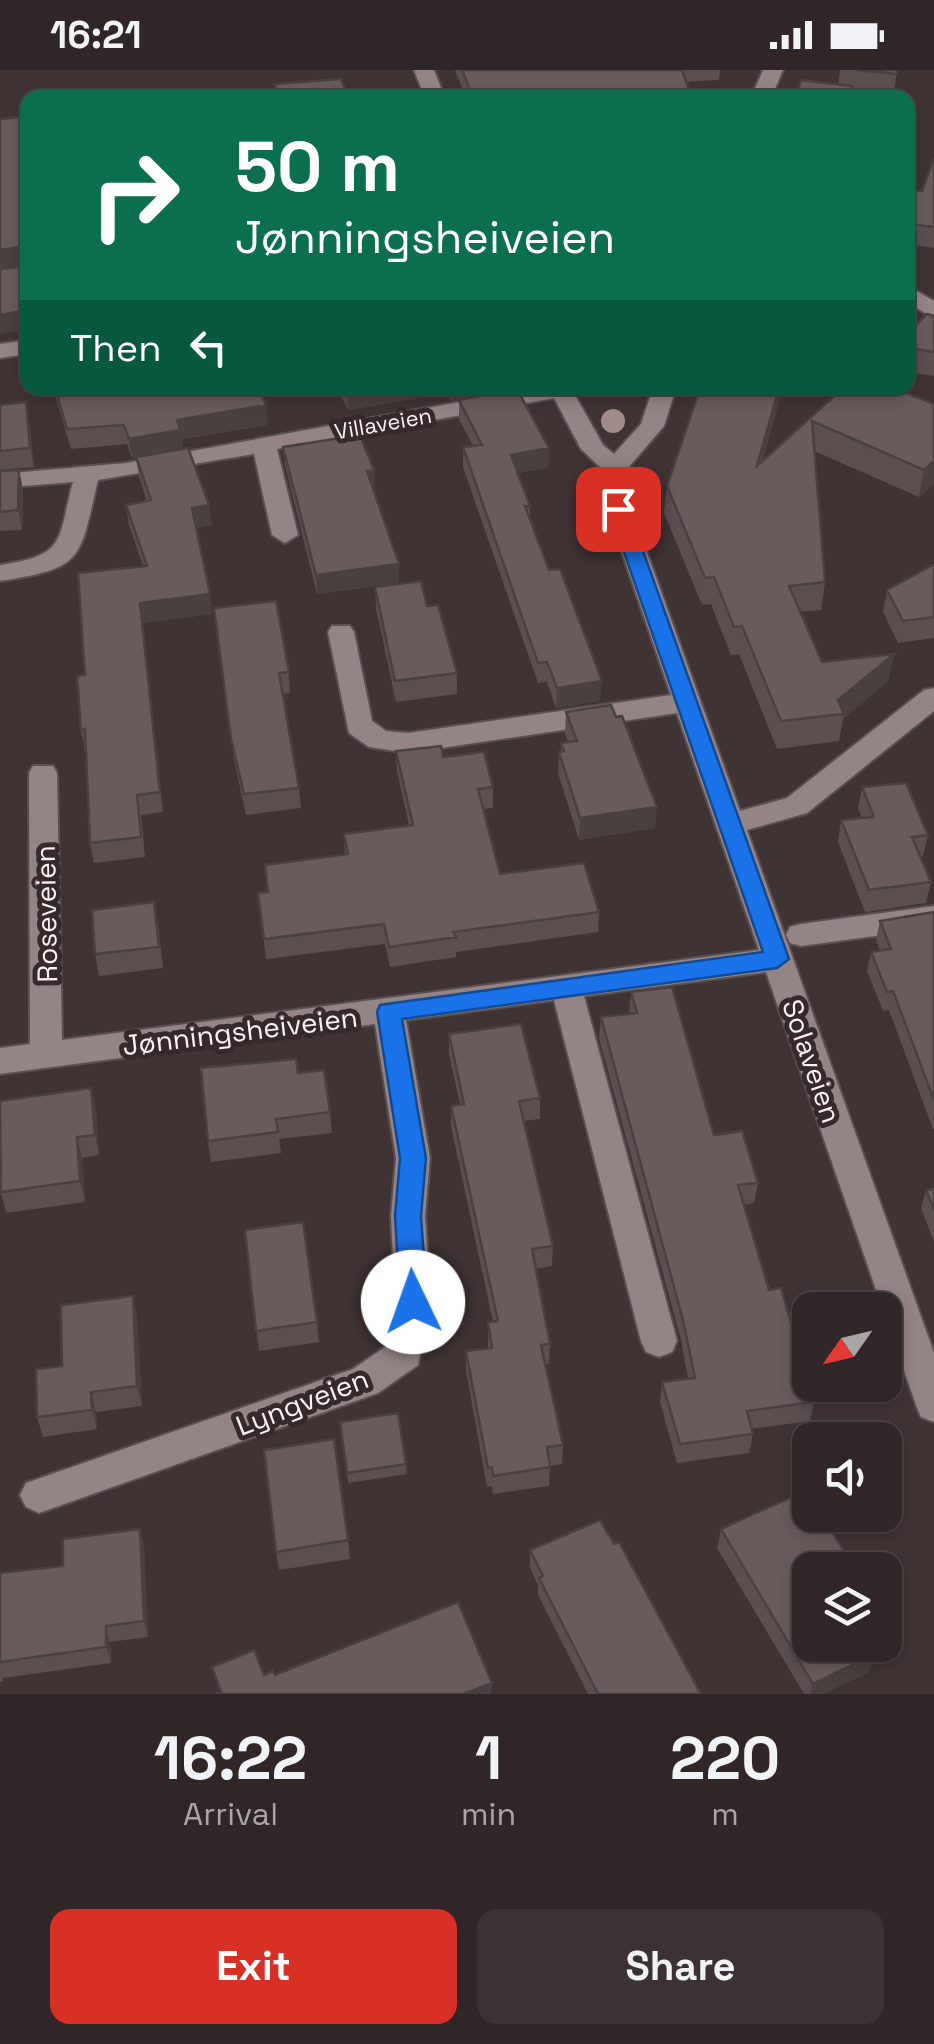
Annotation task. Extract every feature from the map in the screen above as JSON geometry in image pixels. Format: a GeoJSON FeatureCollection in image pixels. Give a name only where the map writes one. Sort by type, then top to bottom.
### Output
{"type":"FeatureCollection","features":[{"type":"Feature","properties":{"kind":"street","name":"Villaveien"},"geometry":{"type":"LineString","coordinates":[[0,482],[87,474],[264,446],[530,395]]}},
{"type":"Feature","properties":{"kind":"street"},"geometry":{"type":"LineString","coordinates":[[564,395],[593,449],[615,466],[644,439],[661,395]]}},
{"type":"Feature","properties":{"kind":"street"},"geometry":{"type":"LineString","coordinates":[[264,446],[286,535]]}},
{"type":"Feature","properties":{"kind":"street","name":"Solaveien"},"geometry":{"type":"LineString","coordinates":[[615,466],[610,483],[618,509],[690,702],[934,1405]]}},
{"type":"Feature","properties":{"kind":"street"},"geometry":{"type":"LineString","coordinates":[[0,574],[46,566],[68,550],[87,474]]}},
{"type":"Feature","properties":{"kind":"street"},"geometry":{"type":"LineString","coordinates":[[341,632],[359,726],[378,740],[408,744],[690,702]]}},
{"type":"Feature","properties":{"kind":"street"},"geometry":{"type":"LineString","coordinates":[[732,824],[797,806],[934,697]]}},
{"type":"Feature","properties":{"kind":"street","name":"Roseveien"},"geometry":{"type":"LineString","coordinates":[[43,773],[46,1055]]}},
{"type":"Feature","properties":{"kind":"street"},"geometry":{"type":"LineString","coordinates":[[801,935],[934,917]]}},
{"type":"Feature","properties":{"kind":"street","name":"Jønningsheiveien"},"geometry":{"type":"LineString","coordinates":[[0,1062],[777,959]]}},
{"type":"Feature","properties":{"kind":"street"},"geometry":{"type":"LineString","coordinates":[[566,986],[660,1341]]}},
{"type":"Feature","properties":{"kind":"street","name":"Lyngveien"},"geometry":{"type":"LineString","coordinates":[[38,1495],[365,1382],[405,1354],[413,1302],[408,1216],[413,1158],[389,1012]]}},
{"type":"Feature","properties":{"kind":"building"},"geometry":{"type":"Polygon","coordinates":[[[462,70],[682,70],[689,90],[470,90],[462,70]]]}},
{"type":"Feature","properties":{"kind":"building"},"geometry":{"type":"Polygon","coordinates":[[[857,70],[897,70],[897,74],[857,70]]]}},
{"type":"Feature","properties":{"kind":"building"},"geometry":{"type":"Polygon","coordinates":[[[341,79],[346,90],[276,90],[274,84],[341,79]]]}},
{"type":"Feature","properties":{"kind":"building"},"geometry":{"type":"Polygon","coordinates":[[[801,80],[852,86],[851,90],[798,90],[801,80]]]}},
{"type":"Feature","properties":{"kind":"building"},"geometry":{"type":"Polygon","coordinates":[[[20,117],[20,247],[0,250],[0,119],[20,117]]]}},
{"type":"Feature","properties":{"kind":"building"},"geometry":{"type":"Polygon","coordinates":[[[934,158],[934,227],[915,225],[915,190],[922,191],[934,158]]]}},
{"type":"Feature","properties":{"kind":"building"},"geometry":{"type":"Polygon","coordinates":[[[20,267],[20,311],[0,315],[0,269],[20,267]]]}},
{"type":"Feature","properties":{"kind":"building"},"geometry":{"type":"Polygon","coordinates":[[[927,314],[934,316],[934,352],[915,349],[915,325],[927,314]]]}},
{"type":"Feature","properties":{"kind":"building"},"geometry":{"type":"Polygon","coordinates":[[[57,395],[261,395],[266,405],[177,420],[180,430],[129,439],[124,425],[67,429],[57,395]]]}},
{"type":"Feature","properties":{"kind":"building"},"geometry":{"type":"Polygon","coordinates":[[[520,395],[549,448],[511,455],[549,570],[560,569],[602,681],[557,688],[547,662],[538,663],[463,447],[482,445],[459,400],[520,395]]]}},
{"type":"Feature","properties":{"kind":"building"},"geometry":{"type":"Polygon","coordinates":[[[698,395],[777,395],[757,466],[835,395],[912,395],[934,404],[934,461],[924,470],[812,421],[825,582],[789,586],[822,662],[894,654],[838,700],[844,714],[781,721],[742,626],[734,627],[714,577],[705,578],[667,486],[698,395]]]}},
{"type":"Feature","properties":{"kind":"building"},"geometry":{"type":"Polygon","coordinates":[[[26,402],[30,448],[0,451],[0,405],[26,402]]]}},
{"type":"Feature","properties":{"kind":"building"},"geometry":{"type":"Polygon","coordinates":[[[360,435],[374,470],[367,471],[399,564],[316,575],[283,447],[360,435]]]}},
{"type":"Feature","properties":{"kind":"building"},"geometry":{"type":"Polygon","coordinates":[[[188,448],[209,505],[192,508],[210,594],[140,603],[160,792],[137,795],[141,837],[90,843],[85,729],[81,730],[77,676],[85,675],[78,573],[147,566],[126,505],[151,500],[136,457],[188,448]]]}},
{"type":"Feature","properties":{"kind":"building"},"geometry":{"type":"Polygon","coordinates":[[[19,470],[18,510],[0,512],[0,471],[19,470]]]}},
{"type":"Feature","properties":{"kind":"building"},"geometry":{"type":"Polygon","coordinates":[[[934,564],[934,617],[903,621],[887,590],[934,564]]]}},
{"type":"Feature","properties":{"kind":"building"},"geometry":{"type":"Polygon","coordinates":[[[421,581],[427,606],[438,605],[457,673],[395,681],[375,587],[421,581]]]}},
{"type":"Feature","properties":{"kind":"building"},"geometry":{"type":"Polygon","coordinates":[[[276,601],[289,672],[279,673],[299,788],[244,794],[231,739],[214,608],[276,601]]]}},
{"type":"Feature","properties":{"kind":"building"},"geometry":{"type":"Polygon","coordinates":[[[611,705],[616,717],[622,716],[657,807],[580,818],[559,752],[564,751],[561,743],[577,741],[566,712],[611,705]]]}},
{"type":"Feature","properties":{"kind":"building"},"geometry":{"type":"Polygon","coordinates":[[[441,746],[443,757],[484,752],[493,787],[478,789],[500,874],[584,863],[599,912],[453,932],[456,937],[389,947],[384,924],[264,939],[258,893],[268,892],[265,865],[348,854],[344,834],[413,825],[396,751],[441,746]]]}},
{"type":"Feature","properties":{"kind":"building"},"geometry":{"type":"Polygon","coordinates":[[[906,783],[928,835],[912,837],[931,882],[869,890],[841,820],[874,817],[862,787],[906,783]]]}},
{"type":"Feature","properties":{"kind":"building"},"geometry":{"type":"Polygon","coordinates":[[[154,902],[159,947],[95,954],[92,910],[154,902]]]}},
{"type":"Feature","properties":{"kind":"building"},"geometry":{"type":"Polygon","coordinates":[[[934,912],[934,1100],[893,991],[887,992],[871,952],[891,949],[880,921],[934,912]]]}},
{"type":"Feature","properties":{"kind":"building"},"geometry":{"type":"Polygon","coordinates":[[[672,987],[714,1135],[742,1131],[758,1183],[738,1185],[769,1290],[781,1288],[792,1326],[792,1402],[814,1402],[747,1411],[753,1434],[680,1444],[662,1382],[695,1378],[683,1320],[601,1017],[637,1013],[631,992],[672,987]]]}},
{"type":"Feature","properties":{"kind":"building"},"geometry":{"type":"Polygon","coordinates":[[[521,1024],[540,1098],[519,1101],[553,1246],[532,1249],[550,1344],[541,1345],[563,1445],[547,1447],[550,1467],[493,1476],[492,1467],[488,1468],[466,1351],[492,1348],[488,1322],[498,1321],[451,1106],[464,1104],[449,1034],[521,1024]]]}},
{"type":"Feature","properties":{"kind":"building"},"geometry":{"type":"Polygon","coordinates":[[[296,1059],[298,1073],[324,1070],[330,1112],[276,1119],[278,1132],[208,1141],[201,1068],[296,1059]]]}},
{"type":"Feature","properties":{"kind":"building"},"geometry":{"type":"Polygon","coordinates":[[[91,1088],[95,1135],[77,1137],[80,1181],[1,1192],[0,1101],[91,1088]]]}},
{"type":"Feature","properties":{"kind":"building"},"geometry":{"type":"Polygon","coordinates":[[[934,1189],[934,1210],[926,1190],[934,1189]]]}},
{"type":"Feature","properties":{"kind":"building"},"geometry":{"type":"Polygon","coordinates":[[[303,1222],[317,1322],[256,1331],[245,1230],[303,1222]]]}},
{"type":"Feature","properties":{"kind":"building"},"geometry":{"type":"Polygon","coordinates":[[[133,1296],[137,1386],[91,1392],[92,1410],[37,1417],[36,1369],[62,1366],[61,1305],[133,1296]]]}},
{"type":"Feature","properties":{"kind":"building"},"geometry":{"type":"Polygon","coordinates":[[[398,1413],[406,1464],[347,1473],[340,1422],[398,1413]]]}},
{"type":"Feature","properties":{"kind":"building"},"geometry":{"type":"Polygon","coordinates":[[[334,1439],[348,1540],[276,1552],[264,1450],[334,1439]]]}},
{"type":"Feature","properties":{"kind":"building"},"geometry":{"type":"Polygon","coordinates":[[[792,1497],[792,1532],[832,1532],[845,1552],[792,1552],[792,1649],[721,1529],[792,1497]]]}},
{"type":"Feature","properties":{"kind":"building"},"geometry":{"type":"Polygon","coordinates":[[[600,1520],[614,1544],[619,1542],[701,1694],[598,1694],[539,1578],[543,1576],[530,1550],[600,1520]]]}},
{"type":"Feature","properties":{"kind":"building"},"geometry":{"type":"Polygon","coordinates":[[[140,1529],[144,1621],[106,1626],[106,1647],[0,1662],[0,1573],[63,1566],[63,1539],[140,1529]]]}},
{"type":"Feature","properties":{"kind":"building"},"geometry":{"type":"Polygon","coordinates":[[[458,1602],[492,1683],[464,1694],[216,1694],[221,1692],[212,1667],[254,1650],[264,1675],[273,1671],[275,1675],[458,1602]]]}},
{"type":"Feature","properties":{"kind":"building"},"geometry":{"type":"Polygon","coordinates":[[[800,1662],[858,1662],[813,1684],[800,1662]]]}},
{"type":"Feature","properties":{"kind":"route"},"geometry":{"type":"LineString","coordinates":[[413,1302],[408,1216],[413,1158],[389,1012],[777,959],[690,702],[618,509]]}}]}
